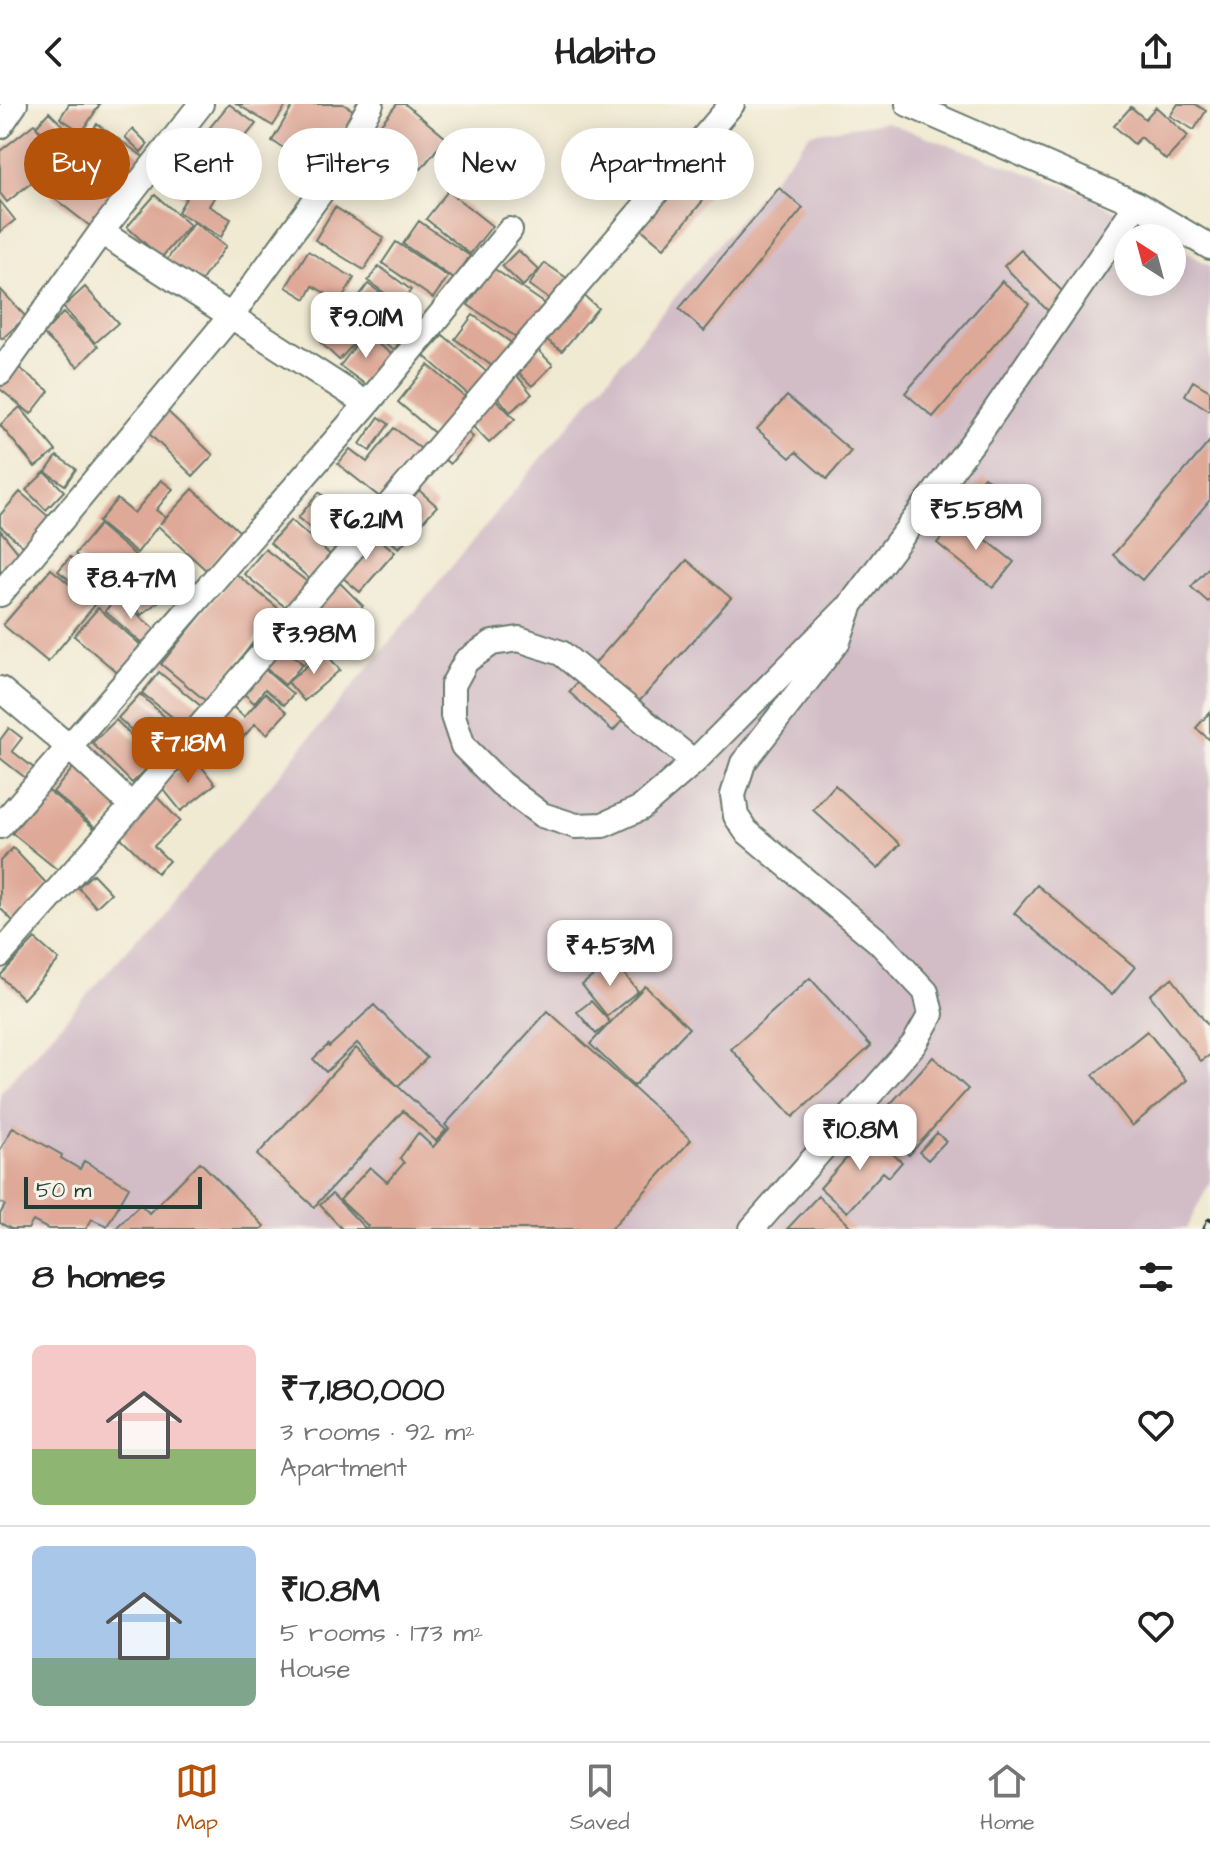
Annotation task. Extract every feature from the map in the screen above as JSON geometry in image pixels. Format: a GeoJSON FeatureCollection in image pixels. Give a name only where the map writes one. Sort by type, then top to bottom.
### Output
{"type":"FeatureCollection","features":[{"type":"Feature","properties":{"kind":"street"},"geometry":{"type":"LineString","coordinates":[[0,126],[15,104]]}},
{"type":"Feature","properties":{"kind":"street"},"geometry":{"type":"LineString","coordinates":[[0,373],[101,232],[201,104]]}},
{"type":"Feature","properties":{"kind":"street"},"geometry":{"type":"LineString","coordinates":[[0,594],[231,316],[324,188],[371,104]]}},
{"type":"Feature","properties":{"kind":"street"},"geometry":{"type":"LineString","coordinates":[[0,955],[132,806],[732,104]]}},
{"type":"Feature","properties":{"kind":"street"},"geometry":{"type":"LineString","coordinates":[[908,104],[1137,204],[1210,247]]}},
{"type":"Feature","properties":{"kind":"street"},"geometry":{"type":"LineString","coordinates":[[694,762],[561,653],[519,639],[492,643],[466,661],[453,685],[453,716],[463,746],[501,784],[542,815],[576,826],[603,825],[641,808],[694,762],[851,604],[981,431],[1137,204]]}},
{"type":"Feature","properties":{"kind":"street"},"geometry":{"type":"LineString","coordinates":[[0,826],[367,404],[510,230]]}},
{"type":"Feature","properties":{"kind":"street"},"geometry":{"type":"LineString","coordinates":[[101,232],[367,404]]}},
{"type":"Feature","properties":{"kind":"street"},"geometry":{"type":"LineString","coordinates":[[752,1229],[914,1044],[931,1014],[926,992],[879,942],[746,831],[736,816],[733,795],[743,763],[838,641],[851,604]]}},
{"type":"Feature","properties":{"kind":"street"},"geometry":{"type":"LineString","coordinates":[[0,689],[132,806]]}},
{"type":"Feature","properties":{"kind":"shaded area"},"geometry":{"type":"Polygon","coordinates":[[[886,122],[1083,193],[1137,224],[1114,224],[1114,296],[1186,296],[1186,252],[1210,266],[1210,1182],[1186,1229],[0,1229],[0,1093],[231,833],[811,133],[886,122]]]}},
{"type":"Feature","properties":{"kind":"building"},"geometry":{"type":"Polygon","coordinates":[[[69,104],[100,104],[85,128],[76,128],[60,118],[69,104]]]}},
{"type":"Feature","properties":{"kind":"building"},"geometry":{"type":"Polygon","coordinates":[[[229,104],[256,124],[253,128],[209,128],[229,104]]]}},
{"type":"Feature","properties":{"kind":"building"},"geometry":{"type":"Polygon","coordinates":[[[237,104],[287,104],[273,126],[237,104]]]}},
{"type":"Feature","properties":{"kind":"building"},"geometry":{"type":"Polygon","coordinates":[[[294,104],[343,104],[356,112],[346,128],[280,128],[294,104]]]}},
{"type":"Feature","properties":{"kind":"building"},"geometry":{"type":"Polygon","coordinates":[[[397,104],[405,104],[434,128],[434,153],[421,169],[418,167],[418,128],[377,128],[397,104]]]}},
{"type":"Feature","properties":{"kind":"building"},"geometry":{"type":"Polygon","coordinates":[[[1178,104],[1195,104],[1206,111],[1194,130],[1170,116],[1178,104]]]}},
{"type":"Feature","properties":{"kind":"building"},"geometry":{"type":"Polygon","coordinates":[[[1131,107],[1145,119],[1156,107],[1188,136],[1166,160],[1141,137],[1134,144],[1114,126],[1131,107]]]}},
{"type":"Feature","properties":{"kind":"building"},"geometry":{"type":"Polygon","coordinates":[[[49,112],[65,128],[29,128],[34,124],[36,126],[49,112]]]}},
{"type":"Feature","properties":{"kind":"building"},"geometry":{"type":"Polygon","coordinates":[[[133,129],[146,142],[141,152],[130,142],[133,129]]]}},
{"type":"Feature","properties":{"kind":"building"},"geometry":{"type":"Polygon","coordinates":[[[278,131],[278,145],[272,141],[278,131]]]}},
{"type":"Feature","properties":{"kind":"building"},"geometry":{"type":"Polygon","coordinates":[[[24,132],[24,188],[7,202],[0,193],[0,151],[24,132]]]}},
{"type":"Feature","properties":{"kind":"building"},"geometry":{"type":"Polygon","coordinates":[[[130,147],[146,159],[135,179],[130,176],[130,147]]]}},
{"type":"Feature","properties":{"kind":"building"},"geometry":{"type":"Polygon","coordinates":[[[779,188],[803,208],[704,331],[679,309],[779,188]]]}},
{"type":"Feature","properties":{"kind":"building"},"geometry":{"type":"Polygon","coordinates":[[[56,200],[116,200],[94,229],[56,200]]]}},
{"type":"Feature","properties":{"kind":"building"},"geometry":{"type":"Polygon","coordinates":[[[151,200],[161,200],[190,225],[161,258],[127,227],[151,200]]]}},
{"type":"Feature","properties":{"kind":"building"},"geometry":{"type":"Polygon","coordinates":[[[185,200],[213,200],[209,206],[231,219],[221,237],[178,212],[185,200]]]}},
{"type":"Feature","properties":{"kind":"building"},"geometry":{"type":"Polygon","coordinates":[[[441,200],[459,200],[492,226],[470,254],[426,219],[441,200]]]}},
{"type":"Feature","properties":{"kind":"building"},"geometry":{"type":"Polygon","coordinates":[[[662,200],[704,200],[664,248],[639,227],[662,200]]]}},
{"type":"Feature","properties":{"kind":"building"},"geometry":{"type":"Polygon","coordinates":[[[0,201],[15,220],[0,232],[0,201]]]}},
{"type":"Feature","properties":{"kind":"building"},"geometry":{"type":"Polygon","coordinates":[[[335,207],[384,238],[364,270],[315,240],[335,207]]]}},
{"type":"Feature","properties":{"kind":"building"},"geometry":{"type":"Polygon","coordinates":[[[419,221],[470,256],[454,279],[403,244],[419,221]]]}},
{"type":"Feature","properties":{"kind":"building"},"geometry":{"type":"Polygon","coordinates":[[[194,222],[226,246],[199,284],[166,261],[194,222]]]}},
{"type":"Feature","properties":{"kind":"building"},"geometry":{"type":"Polygon","coordinates":[[[396,242],[448,277],[433,298],[382,263],[396,242]]]}},
{"type":"Feature","properties":{"kind":"building"},"geometry":{"type":"Polygon","coordinates":[[[518,250],[539,270],[523,286],[502,266],[518,250]]]}},
{"type":"Feature","properties":{"kind":"building"},"geometry":{"type":"Polygon","coordinates":[[[1021,250],[1066,295],[1049,312],[1004,266],[1021,250]]]}},
{"type":"Feature","properties":{"kind":"building"},"geometry":{"type":"Polygon","coordinates":[[[308,251],[354,278],[340,302],[313,286],[306,299],[286,287],[308,251]]]}},
{"type":"Feature","properties":{"kind":"building"},"geometry":{"type":"Polygon","coordinates":[[[545,263],[574,283],[558,305],[529,285],[545,263]]]}},
{"type":"Feature","properties":{"kind":"building"},"geometry":{"type":"Polygon","coordinates":[[[379,266],[411,290],[400,304],[368,281],[379,266]]]}},
{"type":"Feature","properties":{"kind":"building"},"geometry":{"type":"Polygon","coordinates":[[[493,268],[550,307],[525,343],[468,305],[493,268]]]}},
{"type":"Feature","properties":{"kind":"building"},"geometry":{"type":"Polygon","coordinates":[[[1002,281],[1029,304],[933,417],[905,393],[1002,281]]]}},
{"type":"Feature","properties":{"kind":"building"},"geometry":{"type":"Polygon","coordinates":[[[368,284],[417,318],[394,350],[345,315],[368,284]]]}},
{"type":"Feature","properties":{"kind":"building"},"geometry":{"type":"Polygon","coordinates":[[[85,287],[118,323],[95,343],[63,307],[85,287]]]}},
{"type":"Feature","properties":{"kind":"building"},"geometry":{"type":"Polygon","coordinates":[[[0,289],[26,317],[2,339],[0,336],[0,289]]]}},
{"type":"Feature","properties":{"kind":"building"},"geometry":{"type":"Polygon","coordinates":[[[580,292],[598,308],[562,351],[543,337],[580,292]]]}},
{"type":"Feature","properties":{"kind":"building"},"geometry":{"type":"Polygon","coordinates":[[[63,313],[98,346],[78,367],[43,334],[63,313]]]}},
{"type":"Feature","properties":{"kind":"building"},"geometry":{"type":"Polygon","coordinates":[[[473,315],[513,344],[495,368],[455,339],[473,315]]]}},
{"type":"Feature","properties":{"kind":"building"},"geometry":{"type":"Polygon","coordinates":[[[343,317],[362,335],[339,360],[320,342],[343,317]]]}},
{"type":"Feature","properties":{"kind":"building"},"geometry":{"type":"Polygon","coordinates":[[[364,334],[393,355],[369,387],[340,366],[364,334]]]}},
{"type":"Feature","properties":{"kind":"building"},"geometry":{"type":"Polygon","coordinates":[[[443,335],[488,373],[469,395],[424,356],[443,335]]]}},
{"type":"Feature","properties":{"kind":"building"},"geometry":{"type":"Polygon","coordinates":[[[536,348],[553,365],[532,386],[515,369],[536,348]]]}},
{"type":"Feature","properties":{"kind":"building"},"geometry":{"type":"Polygon","coordinates":[[[13,363],[49,391],[31,414],[0,389],[0,379],[13,363]]]}},
{"type":"Feature","properties":{"kind":"building"},"geometry":{"type":"Polygon","coordinates":[[[428,365],[469,400],[438,436],[398,402],[428,365]]]}},
{"type":"Feature","properties":{"kind":"building"},"geometry":{"type":"Polygon","coordinates":[[[514,372],[532,394],[510,412],[492,389],[514,372]]]}},
{"type":"Feature","properties":{"kind":"building"},"geometry":{"type":"Polygon","coordinates":[[[1193,381],[1210,391],[1210,411],[1185,395],[1193,381]]]}},
{"type":"Feature","properties":{"kind":"building"},"geometry":{"type":"Polygon","coordinates":[[[492,395],[515,419],[489,443],[466,419],[492,395]]]}},
{"type":"Feature","properties":{"kind":"building"},"geometry":{"type":"Polygon","coordinates":[[[787,396],[851,451],[827,479],[796,452],[790,458],[757,429],[787,396]]]}},
{"type":"Feature","properties":{"kind":"building"},"geometry":{"type":"Polygon","coordinates":[[[161,405],[213,455],[193,476],[141,426],[161,405]]]}},
{"type":"Feature","properties":{"kind":"building"},"geometry":{"type":"Polygon","coordinates":[[[20,407],[56,451],[35,467],[0,425],[20,407]]]}},
{"type":"Feature","properties":{"kind":"building"},"geometry":{"type":"Polygon","coordinates":[[[379,417],[389,424],[370,451],[360,444],[379,417]]]}},
{"type":"Feature","properties":{"kind":"building"},"geometry":{"type":"Polygon","coordinates":[[[394,428],[425,452],[386,502],[338,464],[350,449],[367,462],[394,428]]]}},
{"type":"Feature","properties":{"kind":"building"},"geometry":{"type":"Polygon","coordinates":[[[462,428],[473,437],[450,464],[439,455],[462,428]]]}},
{"type":"Feature","properties":{"kind":"building"},"geometry":{"type":"Polygon","coordinates":[[[1210,441],[1210,500],[1142,580],[1113,555],[1210,441]]]}},
{"type":"Feature","properties":{"kind":"building"},"geometry":{"type":"Polygon","coordinates":[[[57,456],[76,469],[65,485],[46,472],[57,456]]]}},
{"type":"Feature","properties":{"kind":"building"},"geometry":{"type":"Polygon","coordinates":[[[45,472],[64,491],[46,510],[26,490],[45,472]]]}},
{"type":"Feature","properties":{"kind":"building"},"geometry":{"type":"Polygon","coordinates":[[[984,477],[990,481],[975,499],[969,494],[984,477]]]}},
{"type":"Feature","properties":{"kind":"building"},"geometry":{"type":"Polygon","coordinates":[[[161,480],[173,489],[156,510],[165,517],[160,524],[193,489],[240,532],[206,570],[158,526],[137,553],[98,522],[117,499],[134,513],[161,480]]]}},
{"type":"Feature","properties":{"kind":"building"},"geometry":{"type":"Polygon","coordinates":[[[413,485],[437,506],[399,548],[375,528],[413,485]]]}},
{"type":"Feature","properties":{"kind":"building"},"geometry":{"type":"Polygon","coordinates":[[[20,492],[57,524],[31,553],[0,526],[0,515],[20,492]]]}},
{"type":"Feature","properties":{"kind":"building"},"geometry":{"type":"Polygon","coordinates":[[[319,492],[364,528],[343,554],[298,518],[319,492]]]}},
{"type":"Feature","properties":{"kind":"building"},"geometry":{"type":"Polygon","coordinates":[[[958,517],[1014,562],[993,588],[937,543],[958,517]]]}},
{"type":"Feature","properties":{"kind":"building"},"geometry":{"type":"Polygon","coordinates":[[[291,520],[334,558],[313,582],[270,543],[291,520]]]}},
{"type":"Feature","properties":{"kind":"building"},"geometry":{"type":"Polygon","coordinates":[[[99,525],[135,555],[111,584],[75,554],[99,525]]]}},
{"type":"Feature","properties":{"kind":"building"},"geometry":{"type":"Polygon","coordinates":[[[0,530],[25,561],[0,581],[0,530]]]}},
{"type":"Feature","properties":{"kind":"building"},"geometry":{"type":"Polygon","coordinates":[[[372,533],[395,552],[360,592],[337,573],[372,533]]]}},
{"type":"Feature","properties":{"kind":"building"},"geometry":{"type":"Polygon","coordinates":[[[265,549],[310,584],[289,610],[244,574],[265,549]]]}},
{"type":"Feature","properties":{"kind":"building"},"geometry":{"type":"Polygon","coordinates":[[[70,557],[109,588],[98,603],[58,571],[70,557]]]}},
{"type":"Feature","properties":{"kind":"building"},"geometry":{"type":"Polygon","coordinates":[[[687,560],[731,598],[613,731],[569,692],[687,560]]]}},
{"type":"Feature","properties":{"kind":"building"},"geometry":{"type":"Polygon","coordinates":[[[1210,566],[1210,600],[1208,602],[1191,587],[1210,566]]]}},
{"type":"Feature","properties":{"kind":"building"},"geometry":{"type":"Polygon","coordinates":[[[51,569],[95,605],[48,662],[3,625],[51,569]]]}},
{"type":"Feature","properties":{"kind":"building"},"geometry":{"type":"Polygon","coordinates":[[[235,573],[279,609],[207,702],[161,664],[235,573]]]}},
{"type":"Feature","properties":{"kind":"building"},"geometry":{"type":"Polygon","coordinates":[[[340,583],[363,606],[326,644],[303,621],[340,583]]]}},
{"type":"Feature","properties":{"kind":"building"},"geometry":{"type":"Polygon","coordinates":[[[150,590],[159,601],[141,615],[132,604],[150,590]]]}},
{"type":"Feature","properties":{"kind":"building"},"geometry":{"type":"Polygon","coordinates":[[[117,597],[157,631],[144,645],[105,611],[117,597]]]}},
{"type":"Feature","properties":{"kind":"building"},"geometry":{"type":"Polygon","coordinates":[[[98,608],[143,647],[119,674],[74,636],[98,608]]]}},
{"type":"Feature","properties":{"kind":"building"},"geometry":{"type":"Polygon","coordinates":[[[299,619],[324,646],[314,656],[289,628],[299,619]]]}},
{"type":"Feature","properties":{"kind":"building"},"geometry":{"type":"Polygon","coordinates":[[[289,632],[312,656],[303,665],[280,640],[289,632]]]}},
{"type":"Feature","properties":{"kind":"building"},"geometry":{"type":"Polygon","coordinates":[[[280,644],[303,664],[285,685],[262,665],[280,644]]]}},
{"type":"Feature","properties":{"kind":"building"},"geometry":{"type":"Polygon","coordinates":[[[324,651],[340,670],[304,701],[288,682],[324,651]]]}},
{"type":"Feature","properties":{"kind":"building"},"geometry":{"type":"Polygon","coordinates":[[[262,667],[293,694],[284,705],[265,689],[254,703],[241,691],[262,667]]]}},
{"type":"Feature","properties":{"kind":"building"},"geometry":{"type":"Polygon","coordinates":[[[159,672],[202,707],[185,727],[142,693],[159,672]]]}},
{"type":"Feature","properties":{"kind":"building"},"geometry":{"type":"Polygon","coordinates":[[[265,693],[287,712],[267,734],[255,724],[219,764],[197,745],[232,706],[244,717],[265,693]]]}},
{"type":"Feature","properties":{"kind":"building"},"geometry":{"type":"Polygon","coordinates":[[[140,694],[179,730],[158,754],[118,718],[140,694]]]}},
{"type":"Feature","properties":{"kind":"building"},"geometry":{"type":"Polygon","coordinates":[[[1210,712],[1210,740],[1196,728],[1210,712]]]}},
{"type":"Feature","properties":{"kind":"building"},"geometry":{"type":"Polygon","coordinates":[[[116,720],[156,760],[132,783],[92,743],[116,720]]]}},
{"type":"Feature","properties":{"kind":"building"},"geometry":{"type":"Polygon","coordinates":[[[9,728],[22,738],[12,751],[35,769],[27,779],[0,758],[0,740],[9,728]]]}},
{"type":"Feature","properties":{"kind":"building"},"geometry":{"type":"Polygon","coordinates":[[[195,758],[215,784],[181,811],[160,785],[195,758]]]}},
{"type":"Feature","properties":{"kind":"building"},"geometry":{"type":"Polygon","coordinates":[[[78,762],[98,779],[92,786],[119,808],[100,831],[53,792],[78,762]]]}},
{"type":"Feature","properties":{"kind":"building"},"geometry":{"type":"Polygon","coordinates":[[[835,785],[900,844],[878,869],[813,810],[835,785]]]}},
{"type":"Feature","properties":{"kind":"building"},"geometry":{"type":"Polygon","coordinates":[[[48,790],[95,829],[59,871],[12,833],[48,790]]]}},
{"type":"Feature","properties":{"kind":"building"},"geometry":{"type":"Polygon","coordinates":[[[154,794],[180,821],[154,846],[169,861],[157,873],[115,832],[154,794]]]}},
{"type":"Feature","properties":{"kind":"building"},"geometry":{"type":"Polygon","coordinates":[[[13,848],[48,885],[29,902],[34,907],[16,924],[0,908],[0,861],[13,848]]]}},
{"type":"Feature","properties":{"kind":"building"},"geometry":{"type":"Polygon","coordinates":[[[93,874],[111,893],[96,907],[78,887],[93,874]]]}},
{"type":"Feature","properties":{"kind":"building"},"geometry":{"type":"Polygon","coordinates":[[[1037,885],[1135,967],[1112,995],[1014,913],[1037,885]]]}},
{"type":"Feature","properties":{"kind":"building"},"geometry":{"type":"Polygon","coordinates":[[[35,939],[59,960],[23,999],[0,976],[35,939]]]}},
{"type":"Feature","properties":{"kind":"building"},"geometry":{"type":"Polygon","coordinates":[[[613,960],[638,991],[607,1016],[582,985],[613,960]]]}},
{"type":"Feature","properties":{"kind":"building"},"geometry":{"type":"Polygon","coordinates":[[[810,978],[871,1046],[793,1117],[731,1049],[810,978]]]}},
{"type":"Feature","properties":{"kind":"building"},"geometry":{"type":"Polygon","coordinates":[[[1172,978],[1210,1028],[1210,1055],[1201,1061],[1150,995],[1172,978]]]}},
{"type":"Feature","properties":{"kind":"building"},"geometry":{"type":"Polygon","coordinates":[[[645,986],[689,1028],[634,1086],[590,1044],[645,986]]]}},
{"type":"Feature","properties":{"kind":"building"},"geometry":{"type":"Polygon","coordinates":[[[591,1001],[610,1022],[596,1034],[577,1012],[591,1001]]]}},
{"type":"Feature","properties":{"kind":"building"},"geometry":{"type":"Polygon","coordinates":[[[374,1005],[427,1058],[398,1086],[357,1043],[326,1072],[313,1059],[374,1005]]]}},
{"type":"Feature","properties":{"kind":"building"},"geometry":{"type":"Polygon","coordinates":[[[548,1011],[691,1140],[611,1229],[366,1229],[368,1226],[340,1200],[370,1167],[387,1182],[404,1163],[400,1158],[418,1133],[433,1147],[449,1129],[445,1125],[548,1011]]]}},
{"type":"Feature","properties":{"kind":"building"},"geometry":{"type":"Polygon","coordinates":[[[1147,1031],[1187,1080],[1132,1126],[1093,1075],[1147,1031]]]}},
{"type":"Feature","properties":{"kind":"building"},"geometry":{"type":"Polygon","coordinates":[[[356,1048],[446,1130],[436,1141],[403,1111],[314,1207],[257,1155],[356,1048]]]}},
{"type":"Feature","properties":{"kind":"building"},"geometry":{"type":"Polygon","coordinates":[[[933,1057],[968,1089],[909,1155],[873,1123],[933,1057]]]}},
{"type":"Feature","properties":{"kind":"building"},"geometry":{"type":"Polygon","coordinates":[[[13,1127],[80,1169],[84,1161],[129,1187],[107,1226],[92,1219],[86,1229],[48,1229],[33,1221],[28,1229],[11,1229],[0,1223],[0,1214],[5,1205],[0,1202],[0,1150],[13,1127]]]}},
{"type":"Feature","properties":{"kind":"building"},"geometry":{"type":"Polygon","coordinates":[[[869,1133],[902,1162],[889,1177],[883,1172],[847,1212],[820,1188],[869,1133]]]}},
{"type":"Feature","properties":{"kind":"building"},"geometry":{"type":"Polygon","coordinates":[[[937,1133],[946,1141],[928,1160],[919,1152],[937,1133]]]}},
{"type":"Feature","properties":{"kind":"building"},"geometry":{"type":"Polygon","coordinates":[[[200,1162],[264,1226],[262,1229],[115,1229],[140,1204],[149,1213],[200,1162]]]}},
{"type":"Feature","properties":{"kind":"building"},"geometry":{"type":"Polygon","coordinates":[[[332,1194],[366,1229],[342,1229],[320,1205],[332,1194]]]}},
{"type":"Feature","properties":{"kind":"building"},"geometry":{"type":"Polygon","coordinates":[[[818,1196],[843,1219],[853,1229],[787,1229],[818,1196]]]}},
{"type":"Feature","properties":{"kind":"railway"},"geometry":{"type":"LineString","coordinates":[[1207,1229],[1210,1222]]}}]}
